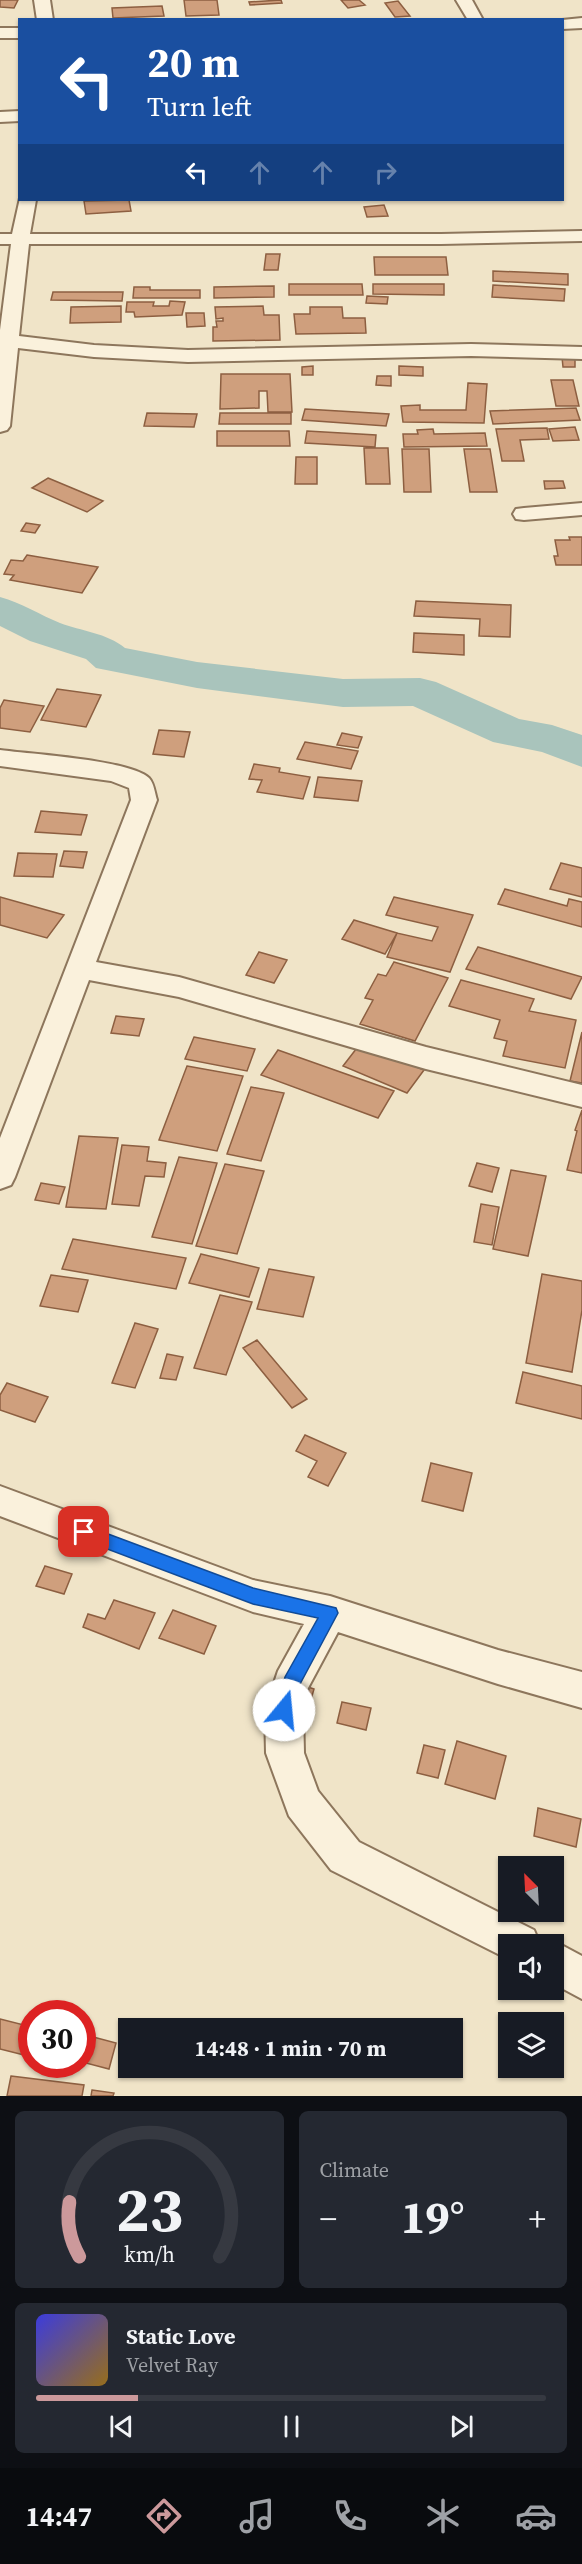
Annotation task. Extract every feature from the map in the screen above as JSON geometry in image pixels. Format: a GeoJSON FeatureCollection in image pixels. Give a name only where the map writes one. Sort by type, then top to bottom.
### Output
{"type":"FeatureCollection","features":[{"type":"Feature","properties":{"kind":"street"},"geometry":{"type":"LineString","coordinates":[[42,0],[45,18]]}},
{"type":"Feature","properties":{"kind":"street"},"geometry":{"type":"LineString","coordinates":[[464,0],[475,18]]}},
{"type":"Feature","properties":{"kind":"street"},"geometry":{"type":"LineString","coordinates":[[564,24],[582,23]]}},
{"type":"Feature","properties":{"kind":"street"},"geometry":{"type":"LineString","coordinates":[[0,33],[18,33]]}},
{"type":"Feature","properties":{"kind":"street"},"geometry":{"type":"LineString","coordinates":[[0,117],[18,116]]}},
{"type":"Feature","properties":{"kind":"street"},"geometry":{"type":"LineString","coordinates":[[0,426],[20,239],[27,201]]}},
{"type":"Feature","properties":{"kind":"street"},"geometry":{"type":"LineString","coordinates":[[0,239],[418,239],[582,236]]}},
{"type":"Feature","properties":{"kind":"street"},"geometry":{"type":"LineString","coordinates":[[10,341],[94,351],[188,356],[471,350],[582,353]]}},
{"type":"Feature","properties":{"kind":"street"},"geometry":{"type":"LineString","coordinates":[[524,514],[582,509]]}},
{"type":"Feature","properties":{"kind":"street"},"geometry":{"type":"LineString","coordinates":[[0,759],[116,773],[140,783],[144,800],[0,1177]]}},
{"type":"Feature","properties":{"kind":"street"},"geometry":{"type":"LineString","coordinates":[[81,969],[179,987],[426,1058],[582,1096]]}},
{"type":"Feature","properties":{"kind":"street"},"geometry":{"type":"LineString","coordinates":[[0,1501],[253,1596],[330,1613],[498,1667],[582,1690]]}},
{"type":"Feature","properties":{"kind":"street"},"geometry":{"type":"LineString","coordinates":[[330,1613],[291,1683],[284,1710],[285,1753],[303,1803],[345,1856],[500,1934]]}},
{"type":"Feature","properties":{"kind":"street"},"geometry":{"type":"LineString","coordinates":[[564,1967],[582,1978]]}},
{"type":"Feature","properties":{"kind":"building"},"geometry":{"type":"Polygon","coordinates":[[[0,0],[18,0],[14,8],[0,7],[0,0]]]}},
{"type":"Feature","properties":{"kind":"building"},"geometry":{"type":"Polygon","coordinates":[[[184,0],[217,0],[219,15],[186,16],[184,0]]]}},
{"type":"Feature","properties":{"kind":"building"},"geometry":{"type":"Polygon","coordinates":[[[281,0],[282,3],[250,5],[249,2],[281,0]]]}},
{"type":"Feature","properties":{"kind":"building"},"geometry":{"type":"Polygon","coordinates":[[[341,0],[359,0],[365,5],[348,8],[341,0]]]}},
{"type":"Feature","properties":{"kind":"building"},"geometry":{"type":"Polygon","coordinates":[[[398,1],[410,16],[395,17],[385,3],[398,1]]]}},
{"type":"Feature","properties":{"kind":"building"},"geometry":{"type":"Polygon","coordinates":[[[162,6],[164,16],[113,18],[112,8],[162,6]]]}},
{"type":"Feature","properties":{"kind":"building"},"geometry":{"type":"Polygon","coordinates":[[[84,201],[129,201],[131,211],[86,214],[84,201]]]}},
{"type":"Feature","properties":{"kind":"building"},"geometry":{"type":"Polygon","coordinates":[[[384,205],[388,216],[367,217],[364,207],[384,205]]]}},
{"type":"Feature","properties":{"kind":"building"},"geometry":{"type":"Polygon","coordinates":[[[266,254],[280,254],[278,270],[264,270],[266,254]]]}},
{"type":"Feature","properties":{"kind":"building"},"geometry":{"type":"Polygon","coordinates":[[[374,257],[446,257],[448,275],[375,275],[374,257]]]}},
{"type":"Feature","properties":{"kind":"building"},"geometry":{"type":"Polygon","coordinates":[[[493,271],[568,274],[568,285],[493,281],[493,271]]]}},
{"type":"Feature","properties":{"kind":"building"},"geometry":{"type":"Polygon","coordinates":[[[289,284],[362,284],[363,295],[289,295],[289,284]]]}},
{"type":"Feature","properties":{"kind":"building"},"geometry":{"type":"Polygon","coordinates":[[[373,284],[444,284],[444,295],[373,294],[373,284]]]}},
{"type":"Feature","properties":{"kind":"building"},"geometry":{"type":"Polygon","coordinates":[[[493,285],[565,289],[564,301],[492,297],[493,285]]]}},
{"type":"Feature","properties":{"kind":"building"},"geometry":{"type":"Polygon","coordinates":[[[274,286],[274,297],[214,298],[214,287],[274,286]]]}},
{"type":"Feature","properties":{"kind":"building"},"geometry":{"type":"Polygon","coordinates":[[[134,287],[150,287],[150,290],[200,290],[200,298],[133,298],[134,287]]]}},
{"type":"Feature","properties":{"kind":"building"},"geometry":{"type":"Polygon","coordinates":[[[53,292],[123,292],[122,301],[51,300],[53,292]]]}},
{"type":"Feature","properties":{"kind":"building"},"geometry":{"type":"Polygon","coordinates":[[[367,296],[388,297],[387,304],[366,303],[367,296]]]}},
{"type":"Feature","properties":{"kind":"building"},"geometry":{"type":"Polygon","coordinates":[[[170,301],[185,302],[182,315],[135,317],[134,312],[126,312],[127,302],[154,302],[153,306],[169,306],[170,301]]]}},
{"type":"Feature","properties":{"kind":"building"},"geometry":{"type":"Polygon","coordinates":[[[121,306],[121,322],[70,323],[71,307],[121,306]]]}},
{"type":"Feature","properties":{"kind":"building"},"geometry":{"type":"Polygon","coordinates":[[[263,306],[264,315],[279,315],[280,340],[213,341],[213,327],[217,327],[216,321],[223,321],[223,318],[216,319],[215,307],[263,306]]]}},
{"type":"Feature","properties":{"kind":"building"},"geometry":{"type":"Polygon","coordinates":[[[310,307],[342,307],[343,318],[365,318],[366,333],[296,334],[294,314],[310,314],[310,307]]]}},
{"type":"Feature","properties":{"kind":"building"},"geometry":{"type":"Polygon","coordinates":[[[186,313],[204,313],[205,326],[187,327],[186,313]]]}},
{"type":"Feature","properties":{"kind":"building"},"geometry":{"type":"Polygon","coordinates":[[[562,357],[575,357],[575,367],[563,367],[562,357]]]}},
{"type":"Feature","properties":{"kind":"building"},"geometry":{"type":"Polygon","coordinates":[[[313,366],[313,375],[302,375],[302,367],[313,366]]]}},
{"type":"Feature","properties":{"kind":"building"},"geometry":{"type":"Polygon","coordinates":[[[399,366],[423,367],[423,376],[399,375],[399,366]]]}},
{"type":"Feature","properties":{"kind":"building"},"geometry":{"type":"Polygon","coordinates":[[[221,374],[290,374],[292,412],[268,412],[267,391],[259,391],[259,408],[220,409],[221,374]]]}},
{"type":"Feature","properties":{"kind":"building"},"geometry":{"type":"Polygon","coordinates":[[[377,376],[391,376],[391,386],[376,385],[377,376]]]}},
{"type":"Feature","properties":{"kind":"building"},"geometry":{"type":"Polygon","coordinates":[[[551,380],[573,380],[579,406],[556,406],[551,380]]]}},
{"type":"Feature","properties":{"kind":"building"},"geometry":{"type":"Polygon","coordinates":[[[468,383],[487,384],[484,423],[403,422],[401,406],[420,405],[420,410],[466,410],[468,383]]]}},
{"type":"Feature","properties":{"kind":"building"},"geometry":{"type":"Polygon","coordinates":[[[576,408],[580,420],[493,424],[490,411],[576,408]]]}},
{"type":"Feature","properties":{"kind":"building"},"geometry":{"type":"Polygon","coordinates":[[[305,409],[389,414],[386,426],[302,420],[305,409]]]}},
{"type":"Feature","properties":{"kind":"building"},"geometry":{"type":"Polygon","coordinates":[[[147,413],[197,414],[194,427],[144,426],[147,413]]]}},
{"type":"Feature","properties":{"kind":"building"},"geometry":{"type":"Polygon","coordinates":[[[220,413],[291,413],[291,424],[219,424],[220,413]]]}},
{"type":"Feature","properties":{"kind":"building"},"geometry":{"type":"Polygon","coordinates":[[[575,427],[579,440],[553,441],[549,429],[575,427]]]}},
{"type":"Feature","properties":{"kind":"building"},"geometry":{"type":"Polygon","coordinates":[[[547,428],[549,439],[520,440],[524,461],[502,461],[496,429],[547,428]]]}},
{"type":"Feature","properties":{"kind":"building"},"geometry":{"type":"Polygon","coordinates":[[[433,429],[434,434],[485,433],[487,446],[404,447],[403,434],[418,434],[417,430],[433,429]]]}},
{"type":"Feature","properties":{"kind":"building"},"geometry":{"type":"Polygon","coordinates":[[[217,431],[289,431],[290,446],[217,446],[217,431]]]}},
{"type":"Feature","properties":{"kind":"building"},"geometry":{"type":"Polygon","coordinates":[[[307,431],[376,435],[375,447],[305,443],[307,431]]]}},
{"type":"Feature","properties":{"kind":"building"},"geometry":{"type":"Polygon","coordinates":[[[364,448],[388,448],[390,484],[366,484],[364,448]]]}},
{"type":"Feature","properties":{"kind":"building"},"geometry":{"type":"Polygon","coordinates":[[[402,449],[429,449],[431,492],[404,492],[402,449]]]}},
{"type":"Feature","properties":{"kind":"building"},"geometry":{"type":"Polygon","coordinates":[[[464,449],[490,449],[497,492],[470,492],[464,449]]]}},
{"type":"Feature","properties":{"kind":"building"},"geometry":{"type":"Polygon","coordinates":[[[296,457],[317,457],[317,484],[295,484],[296,457]]]}},
{"type":"Feature","properties":{"kind":"building"},"geometry":{"type":"Polygon","coordinates":[[[48,478],[103,501],[87,512],[32,488],[48,478]]]}},
{"type":"Feature","properties":{"kind":"building"},"geometry":{"type":"Polygon","coordinates":[[[544,481],[563,481],[565,488],[545,489],[544,481]]]}},
{"type":"Feature","properties":{"kind":"building"},"geometry":{"type":"Polygon","coordinates":[[[26,523],[40,525],[35,533],[21,531],[26,523]]]}},
{"type":"Feature","properties":{"kind":"building"},"geometry":{"type":"Polygon","coordinates":[[[569,537],[582,537],[582,565],[556,565],[554,556],[558,556],[555,540],[570,540],[569,537]]]}},
{"type":"Feature","properties":{"kind":"building"},"geometry":{"type":"Polygon","coordinates":[[[27,555],[98,567],[82,593],[10,580],[14,575],[4,574],[11,560],[23,561],[27,555]]]}},
{"type":"Feature","properties":{"kind":"building"},"geometry":{"type":"Polygon","coordinates":[[[416,601],[511,605],[510,637],[479,636],[480,619],[414,616],[416,601]]]}},
{"type":"Feature","properties":{"kind":"building"},"geometry":{"type":"Polygon","coordinates":[[[414,633],[464,635],[464,655],[413,652],[414,633]]]}},
{"type":"Feature","properties":{"kind":"building"},"geometry":{"type":"Polygon","coordinates":[[[57,689],[101,695],[86,727],[41,720],[57,689]]]}},
{"type":"Feature","properties":{"kind":"building"},"geometry":{"type":"Polygon","coordinates":[[[4,700],[44,706],[30,732],[0,728],[0,708],[4,700]]]}},
{"type":"Feature","properties":{"kind":"building"},"geometry":{"type":"Polygon","coordinates":[[[159,730],[190,732],[184,757],[153,754],[159,730]]]}},
{"type":"Feature","properties":{"kind":"building"},"geometry":{"type":"Polygon","coordinates":[[[342,733],[362,737],[358,748],[337,745],[342,733]]]}},
{"type":"Feature","properties":{"kind":"building"},"geometry":{"type":"Polygon","coordinates":[[[305,742],[358,751],[351,769],[297,759],[305,742]]]}},
{"type":"Feature","properties":{"kind":"building"},"geometry":{"type":"Polygon","coordinates":[[[254,764],[280,768],[279,772],[310,777],[303,799],[257,792],[262,780],[249,779],[254,764]]]}},
{"type":"Feature","properties":{"kind":"building"},"geometry":{"type":"Polygon","coordinates":[[[318,777],[362,781],[358,801],[314,797],[318,777]]]}},
{"type":"Feature","properties":{"kind":"building"},"geometry":{"type":"Polygon","coordinates":[[[41,811],[87,815],[81,835],[35,832],[41,811]]]}},
{"type":"Feature","properties":{"kind":"building"},"geometry":{"type":"Polygon","coordinates":[[[64,851],[87,852],[83,868],[60,866],[64,851]]]}},
{"type":"Feature","properties":{"kind":"building"},"geometry":{"type":"Polygon","coordinates":[[[18,853],[57,854],[53,877],[14,876],[18,853]]]}},
{"type":"Feature","properties":{"kind":"building"},"geometry":{"type":"Polygon","coordinates":[[[561,863],[582,868],[582,897],[550,889],[561,863]]]}},
{"type":"Feature","properties":{"kind":"building"},"geometry":{"type":"Polygon","coordinates":[[[505,889],[567,906],[569,899],[582,902],[582,927],[498,904],[505,889]]]}},
{"type":"Feature","properties":{"kind":"building"},"geometry":{"type":"Polygon","coordinates":[[[0,897],[64,915],[47,938],[0,925],[0,897]]]}},
{"type":"Feature","properties":{"kind":"building"},"geometry":{"type":"Polygon","coordinates":[[[394,897],[473,915],[450,972],[387,957],[397,933],[432,941],[438,927],[386,915],[394,897]]]}},
{"type":"Feature","properties":{"kind":"building"},"geometry":{"type":"Polygon","coordinates":[[[354,920],[397,933],[385,954],[342,939],[354,920]]]}},
{"type":"Feature","properties":{"kind":"building"},"geometry":{"type":"Polygon","coordinates":[[[478,947],[582,977],[571,999],[466,969],[478,947]]]}},
{"type":"Feature","properties":{"kind":"building"},"geometry":{"type":"Polygon","coordinates":[[[259,952],[287,960],[274,983],[246,975],[259,952]]]}},
{"type":"Feature","properties":{"kind":"building"},"geometry":{"type":"Polygon","coordinates":[[[394,962],[448,978],[415,1041],[360,1024],[373,1000],[365,998],[378,974],[386,976],[394,962]]]}},
{"type":"Feature","properties":{"kind":"building"},"geometry":{"type":"Polygon","coordinates":[[[461,980],[534,999],[529,1011],[576,1020],[565,1068],[503,1056],[507,1041],[494,1038],[500,1020],[449,1006],[461,980]]]}},
{"type":"Feature","properties":{"kind":"building"},"geometry":{"type":"Polygon","coordinates":[[[116,1016],[144,1019],[139,1036],[111,1033],[116,1016]]]}},
{"type":"Feature","properties":{"kind":"building"},"geometry":{"type":"Polygon","coordinates":[[[582,1032],[582,1083],[570,1081],[582,1032]]]}},
{"type":"Feature","properties":{"kind":"building"},"geometry":{"type":"Polygon","coordinates":[[[194,1037],[255,1049],[247,1071],[185,1059],[194,1037]]]}},
{"type":"Feature","properties":{"kind":"building"},"geometry":{"type":"Polygon","coordinates":[[[360,1044],[424,1070],[407,1093],[343,1066],[360,1044]]]}},
{"type":"Feature","properties":{"kind":"building"},"geometry":{"type":"Polygon","coordinates":[[[278,1050],[394,1091],[378,1118],[261,1075],[278,1050]]]}},
{"type":"Feature","properties":{"kind":"building"},"geometry":{"type":"Polygon","coordinates":[[[187,1066],[243,1076],[217,1151],[159,1140],[187,1066]]]}},
{"type":"Feature","properties":{"kind":"building"},"geometry":{"type":"Polygon","coordinates":[[[251,1087],[284,1093],[261,1161],[227,1154],[251,1087]]]}},
{"type":"Feature","properties":{"kind":"building"},"geometry":{"type":"Polygon","coordinates":[[[582,1110],[582,1173],[567,1170],[577,1131],[575,1130],[582,1110]]]}},
{"type":"Feature","properties":{"kind":"building"},"geometry":{"type":"Polygon","coordinates":[[[79,1136],[118,1138],[106,1209],[66,1207],[79,1136]]]}},
{"type":"Feature","properties":{"kind":"building"},"geometry":{"type":"Polygon","coordinates":[[[122,1145],[149,1147],[147,1161],[166,1163],[164,1177],[145,1176],[139,1206],[112,1204],[122,1145]]]}},
{"type":"Feature","properties":{"kind":"building"},"geometry":{"type":"Polygon","coordinates":[[[179,1157],[217,1163],[192,1244],[152,1237],[179,1157]]]}},
{"type":"Feature","properties":{"kind":"building"},"geometry":{"type":"Polygon","coordinates":[[[477,1163],[499,1168],[492,1192],[469,1186],[477,1163]]]}},
{"type":"Feature","properties":{"kind":"building"},"geometry":{"type":"Polygon","coordinates":[[[225,1164],[264,1171],[237,1254],[196,1246],[225,1164]]]}},
{"type":"Feature","properties":{"kind":"building"},"geometry":{"type":"Polygon","coordinates":[[[511,1170],[546,1176],[528,1256],[493,1249],[511,1170]]]}},
{"type":"Feature","properties":{"kind":"building"},"geometry":{"type":"Polygon","coordinates":[[[41,1183],[65,1187],[59,1204],[35,1200],[41,1183]]]}},
{"type":"Feature","properties":{"kind":"building"},"geometry":{"type":"Polygon","coordinates":[[[481,1204],[499,1207],[492,1245],[474,1242],[481,1204]]]}},
{"type":"Feature","properties":{"kind":"building"},"geometry":{"type":"Polygon","coordinates":[[[73,1239],[186,1258],[176,1289],[62,1269],[73,1239]]]}},
{"type":"Feature","properties":{"kind":"building"},"geometry":{"type":"Polygon","coordinates":[[[201,1254],[259,1268],[249,1297],[189,1283],[201,1254]]]}},
{"type":"Feature","properties":{"kind":"building"},"geometry":{"type":"Polygon","coordinates":[[[269,1269],[314,1277],[303,1317],[257,1309],[269,1269]]]}},
{"type":"Feature","properties":{"kind":"building"},"geometry":{"type":"Polygon","coordinates":[[[542,1274],[582,1281],[582,1310],[572,1372],[526,1363],[542,1274]]]}},
{"type":"Feature","properties":{"kind":"building"},"geometry":{"type":"Polygon","coordinates":[[[51,1275],[88,1280],[78,1312],[40,1306],[51,1275]]]}},
{"type":"Feature","properties":{"kind":"building"},"geometry":{"type":"Polygon","coordinates":[[[220,1295],[252,1302],[226,1375],[194,1368],[220,1295]]]}},
{"type":"Feature","properties":{"kind":"building"},"geometry":{"type":"Polygon","coordinates":[[[135,1323],[158,1329],[135,1388],[112,1383],[135,1323]]]}},
{"type":"Feature","properties":{"kind":"building"},"geometry":{"type":"Polygon","coordinates":[[[257,1340],[307,1399],[292,1408],[243,1348],[257,1340]]]}},
{"type":"Feature","properties":{"kind":"building"},"geometry":{"type":"Polygon","coordinates":[[[167,1354],[183,1357],[176,1380],[160,1378],[167,1354]]]}},
{"type":"Feature","properties":{"kind":"building"},"geometry":{"type":"Polygon","coordinates":[[[523,1372],[582,1386],[582,1419],[516,1403],[523,1372]]]}},
{"type":"Feature","properties":{"kind":"building"},"geometry":{"type":"Polygon","coordinates":[[[7,1383],[48,1397],[35,1422],[0,1410],[0,1395],[7,1383]]]}},
{"type":"Feature","properties":{"kind":"building"},"geometry":{"type":"Polygon","coordinates":[[[305,1435],[346,1453],[328,1486],[308,1477],[317,1461],[296,1451],[305,1435]]]}},
{"type":"Feature","properties":{"kind":"building"},"geometry":{"type":"Polygon","coordinates":[[[431,1463],[472,1473],[463,1511],[422,1501],[431,1463]]]}},
{"type":"Feature","properties":{"kind":"building"},"geometry":{"type":"Polygon","coordinates":[[[45,1566],[72,1574],[64,1594],[36,1586],[45,1566]]]}},
{"type":"Feature","properties":{"kind":"building"},"geometry":{"type":"Polygon","coordinates":[[[114,1600],[155,1613],[139,1649],[83,1627],[88,1614],[105,1619],[114,1600]]]}},
{"type":"Feature","properties":{"kind":"building"},"geometry":{"type":"Polygon","coordinates":[[[173,1610],[216,1626],[204,1654],[159,1638],[173,1610]]]}},
{"type":"Feature","properties":{"kind":"building"},"geometry":{"type":"Polygon","coordinates":[[[296,1683],[314,1689],[308,1710],[288,1704],[296,1683]]]}},
{"type":"Feature","properties":{"kind":"building"},"geometry":{"type":"Polygon","coordinates":[[[342,1702],[371,1708],[366,1730],[337,1723],[342,1702]]]}},
{"type":"Feature","properties":{"kind":"building"},"geometry":{"type":"Polygon","coordinates":[[[457,1741],[506,1756],[495,1799],[445,1784],[457,1741]]]}},
{"type":"Feature","properties":{"kind":"building"},"geometry":{"type":"Polygon","coordinates":[[[424,1745],[445,1750],[438,1778],[417,1773],[424,1745]]]}},
{"type":"Feature","properties":{"kind":"building"},"geometry":{"type":"Polygon","coordinates":[[[538,1808],[581,1819],[576,1847],[534,1836],[538,1808]]]}},
{"type":"Feature","properties":{"kind":"building"},"geometry":{"type":"Polygon","coordinates":[[[0,2019],[18,2024],[18,2054],[0,2049],[0,2019]]]}},
{"type":"Feature","properties":{"kind":"building"},"geometry":{"type":"Polygon","coordinates":[[[96,2038],[116,2043],[109,2069],[96,2066],[96,2038]]]}},
{"type":"Feature","properties":{"kind":"building"},"geometry":{"type":"Polygon","coordinates":[[[11,2076],[84,2085],[82,2096],[7,2096],[11,2076]]]}},
{"type":"Feature","properties":{"kind":"building"},"geometry":{"type":"Polygon","coordinates":[[[92,2090],[114,2093],[113,2096],[91,2096],[92,2090]]]}},
{"type":"Feature","properties":{"kind":"waterway"},"geometry":{"type":"LineString","coordinates":[[0,610],[45,632],[101,650],[111,659],[197,675],[343,693],[420,692],[509,732],[552,739],[582,752]]}},
{"type":"Feature","properties":{"kind":"route"},"geometry":{"type":"LineString","coordinates":[[84,1532],[253,1596],[330,1613],[291,1683],[284,1710]]}}]}
